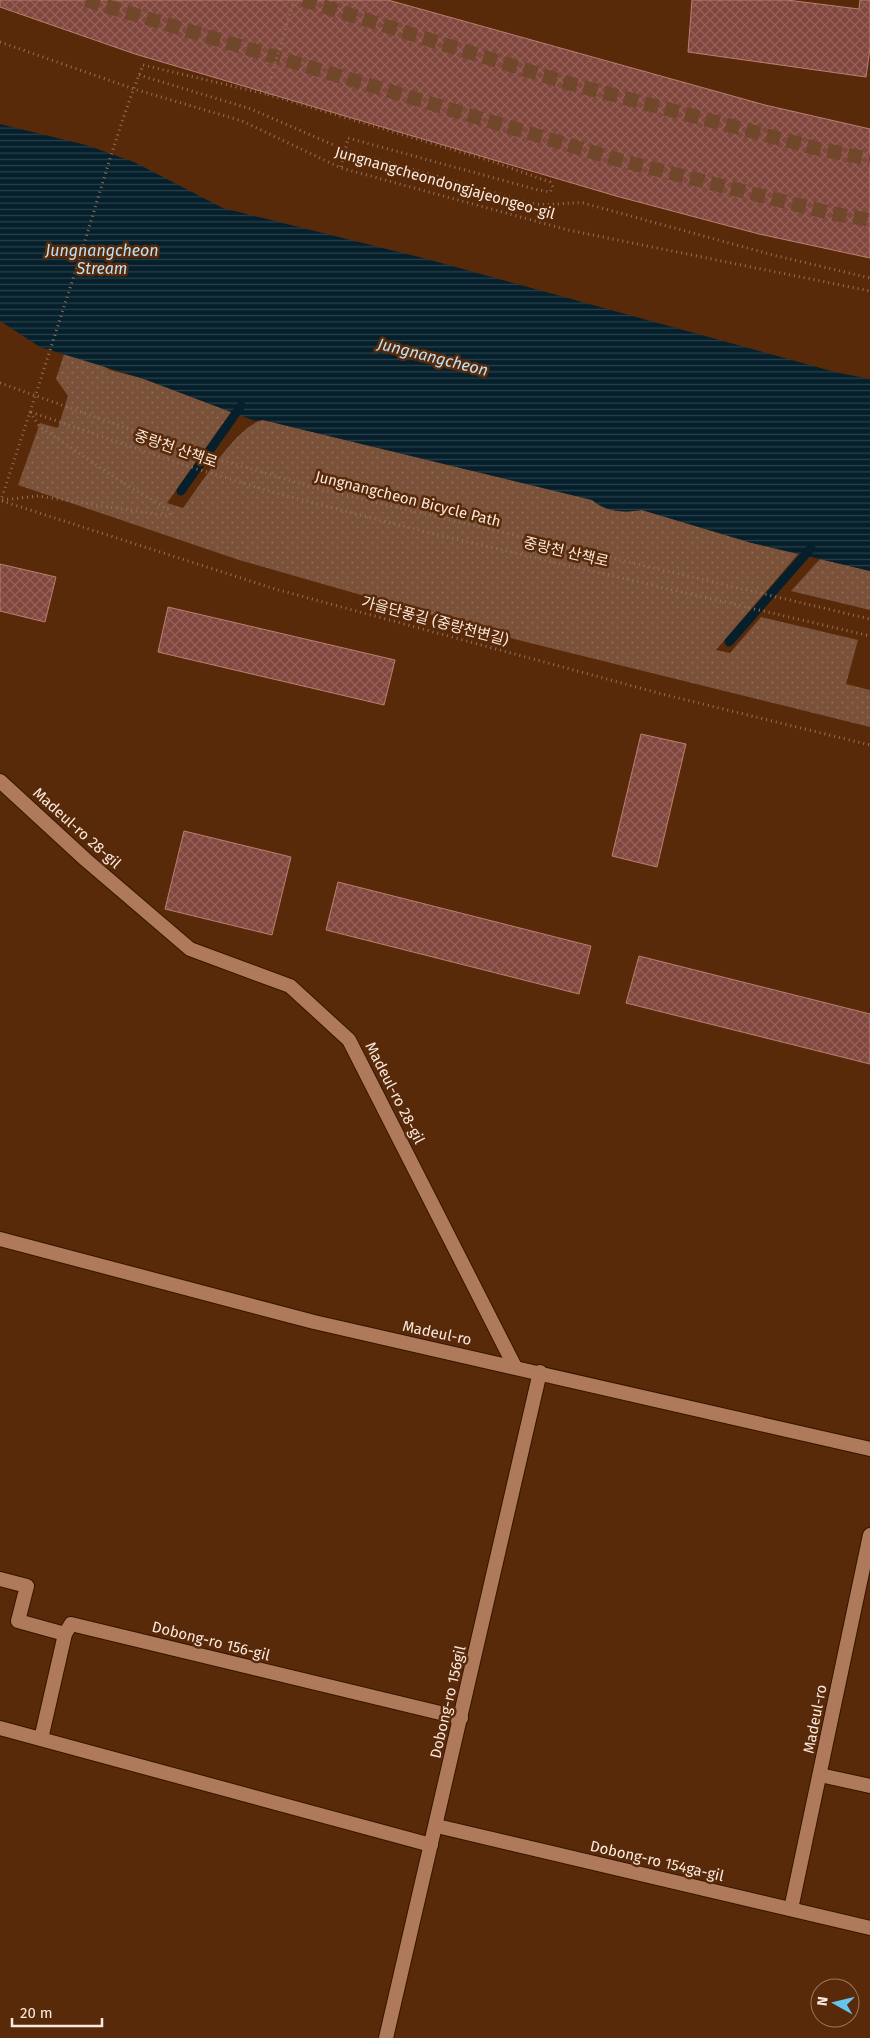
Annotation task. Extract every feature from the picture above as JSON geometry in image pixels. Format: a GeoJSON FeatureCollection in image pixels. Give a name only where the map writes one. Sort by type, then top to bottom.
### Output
{"type":"FeatureCollection","features":[{"type":"Feature","properties":{"kind":"street","name":"Madeul-ro 28-gil"},"geometry":{"type":"LineString","coordinates":[[0,781],[86,860],[190,949],[290,986],[349,1040],[515,1366]]}},
{"type":"Feature","properties":{"kind":"street","name":"Madeul-ro"},"geometry":{"type":"LineString","coordinates":[[0,1239],[314,1322],[515,1366],[870,1449]]}},
{"type":"Feature","properties":{"kind":"street","name":"Dobong-ro 156gil"},"geometry":{"type":"LineString","coordinates":[[386,2038],[437,1826],[540,1372]]}},
{"type":"Feature","properties":{"kind":"street","name":"Madeul-ro"},"geometry":{"type":"LineString","coordinates":[[792,1908],[870,1535]]}},
{"type":"Feature","properties":{"kind":"street"},"geometry":{"type":"LineString","coordinates":[[0,1578],[27,1586],[18,1621],[65,1634],[41,1739]]}},
{"type":"Feature","properties":{"kind":"street","name":"Dobong-ro 156-gil"},"geometry":{"type":"LineString","coordinates":[[65,1634],[71,1624],[461,1718]]}},
{"type":"Feature","properties":{"kind":"street"},"geometry":{"type":"LineString","coordinates":[[0,1728],[431,1845]]}},
{"type":"Feature","properties":{"kind":"street"},"geometry":{"type":"LineString","coordinates":[[820,1775],[870,1786]]}},
{"type":"Feature","properties":{"kind":"street","name":"Dobong-ro 154ga-gil"},"geometry":{"type":"LineString","coordinates":[[437,1826],[792,1908],[870,1928]]}},
{"type":"Feature","properties":{"kind":"path"},"geometry":{"type":"LineString","coordinates":[[266,94],[294,0]]}},
{"type":"Feature","properties":{"kind":"path","name":"Jungnangcheondongjajeongeo-gil"},"geometry":{"type":"LineString","coordinates":[[0,42],[134,89],[242,121],[341,168],[568,230],[870,291]]}},
{"type":"Feature","properties":{"kind":"path"},"geometry":{"type":"LineString","coordinates":[[30,412],[39,426],[120,481],[169,510],[170,514],[168,516],[38,496],[0,500],[30,412],[50,354],[122,120],[143,65],[266,94],[494,162],[550,182],[554,187],[550,192],[538,190],[348,138],[341,168]]}},
{"type":"Feature","properties":{"kind":"path"},"geometry":{"type":"LineString","coordinates":[[139,75],[251,109],[345,150],[530,203],[555,206],[570,202],[583,203],[774,255],[870,278]]}},
{"type":"Feature","properties":{"kind":"path","name":"Jungnangcheon Bicycle Path"},"geometry":{"type":"LineString","coordinates":[[0,383],[191,451],[315,488],[870,619]]}},
{"type":"Feature","properties":{"kind":"path","name":"중랑천 산책로"},"geometry":{"type":"LineString","coordinates":[[30,412],[184,465],[279,494],[434,534],[771,611],[870,636]]}},
{"type":"Feature","properties":{"kind":"path","name":"가을단풍길 (중랑천변길)"},"geometry":{"type":"LineString","coordinates":[[0,500],[284,592],[662,694],[870,745]]}},
{"type":"Feature","properties":{"kind":"shaded area"},"geometry":{"type":"Polygon","coordinates":[[[64,354],[96,362],[110,370],[144,379],[231,412],[167,503],[183,508],[230,445],[253,424],[263,420],[593,500],[609,509],[622,511],[642,510],[752,543],[798,554],[716,650],[730,653],[761,617],[858,640],[846,684],[870,690],[870,727],[518,640],[239,560],[18,485],[40,423],[58,428],[68,396],[56,379],[64,354]]]}},
{"type":"Feature","properties":{"kind":"shaded area"},"geometry":{"type":"Polygon","coordinates":[[[820,559],[870,571],[870,610],[791,591],[820,559]]]}},
{"type":"Feature","properties":{"kind":"water","name":"Jungnangcheon Stream"},"geometry":{"type":"Polygon","coordinates":[[[0,124],[86,145],[134,162],[223,208],[427,259],[835,372],[870,379],[870,571],[752,543],[642,510],[622,511],[609,509],[592,500],[263,420],[255,421],[144,379],[40,347],[0,321],[0,124]]]}},
{"type":"Feature","properties":{"kind":"building"},"geometry":{"type":"Polygon","coordinates":[[[0,0],[388,0],[765,105],[870,129],[870,258],[759,234],[616,196],[135,54],[0,7],[0,0]]]}},
{"type":"Feature","properties":{"kind":"building"},"geometry":{"type":"Polygon","coordinates":[[[692,0],[787,0],[859,9],[860,0],[870,0],[870,48],[866,77],[688,52],[692,0]]]}},
{"type":"Feature","properties":{"kind":"building"},"geometry":{"type":"Polygon","coordinates":[[[0,564],[56,577],[45,622],[0,611],[0,564]]]}},
{"type":"Feature","properties":{"kind":"building"},"geometry":{"type":"Polygon","coordinates":[[[168,607],[395,660],[384,705],[158,652],[168,607]]]}},
{"type":"Feature","properties":{"kind":"building"},"geometry":{"type":"Polygon","coordinates":[[[641,734],[686,744],[657,867],[612,856],[641,734]]]}},
{"type":"Feature","properties":{"kind":"building"},"geometry":{"type":"Polygon","coordinates":[[[184,831],[291,857],[272,935],[165,909],[184,831]]]}},
{"type":"Feature","properties":{"kind":"building"},"geometry":{"type":"Polygon","coordinates":[[[338,882],[591,946],[579,994],[326,930],[338,882]]]}},
{"type":"Feature","properties":{"kind":"building"},"geometry":{"type":"Polygon","coordinates":[[[639,956],[870,1014],[870,1064],[626,1003],[639,956]]]}},
{"type":"Feature","properties":{"kind":"waterway"},"geometry":{"type":"LineString","coordinates":[[181,491],[241,406]]}},
{"type":"Feature","properties":{"kind":"waterway"},"geometry":{"type":"LineString","coordinates":[[729,642],[811,548]]}},
{"type":"Feature","properties":{"kind":"tunnel"},"geometry":{"type":"LineString","coordinates":[[86,0],[619,160],[830,213],[870,220]]}},
{"type":"Feature","properties":{"kind":"tunnel"},"geometry":{"type":"LineString","coordinates":[[303,0],[564,82],[819,149],[870,159]]}},
{"type":"Feature","properties":{"kind":"water label","name":"Jungnangcheon"},"geometry":{"type":"Point","coordinates":[433,357]}}]}
